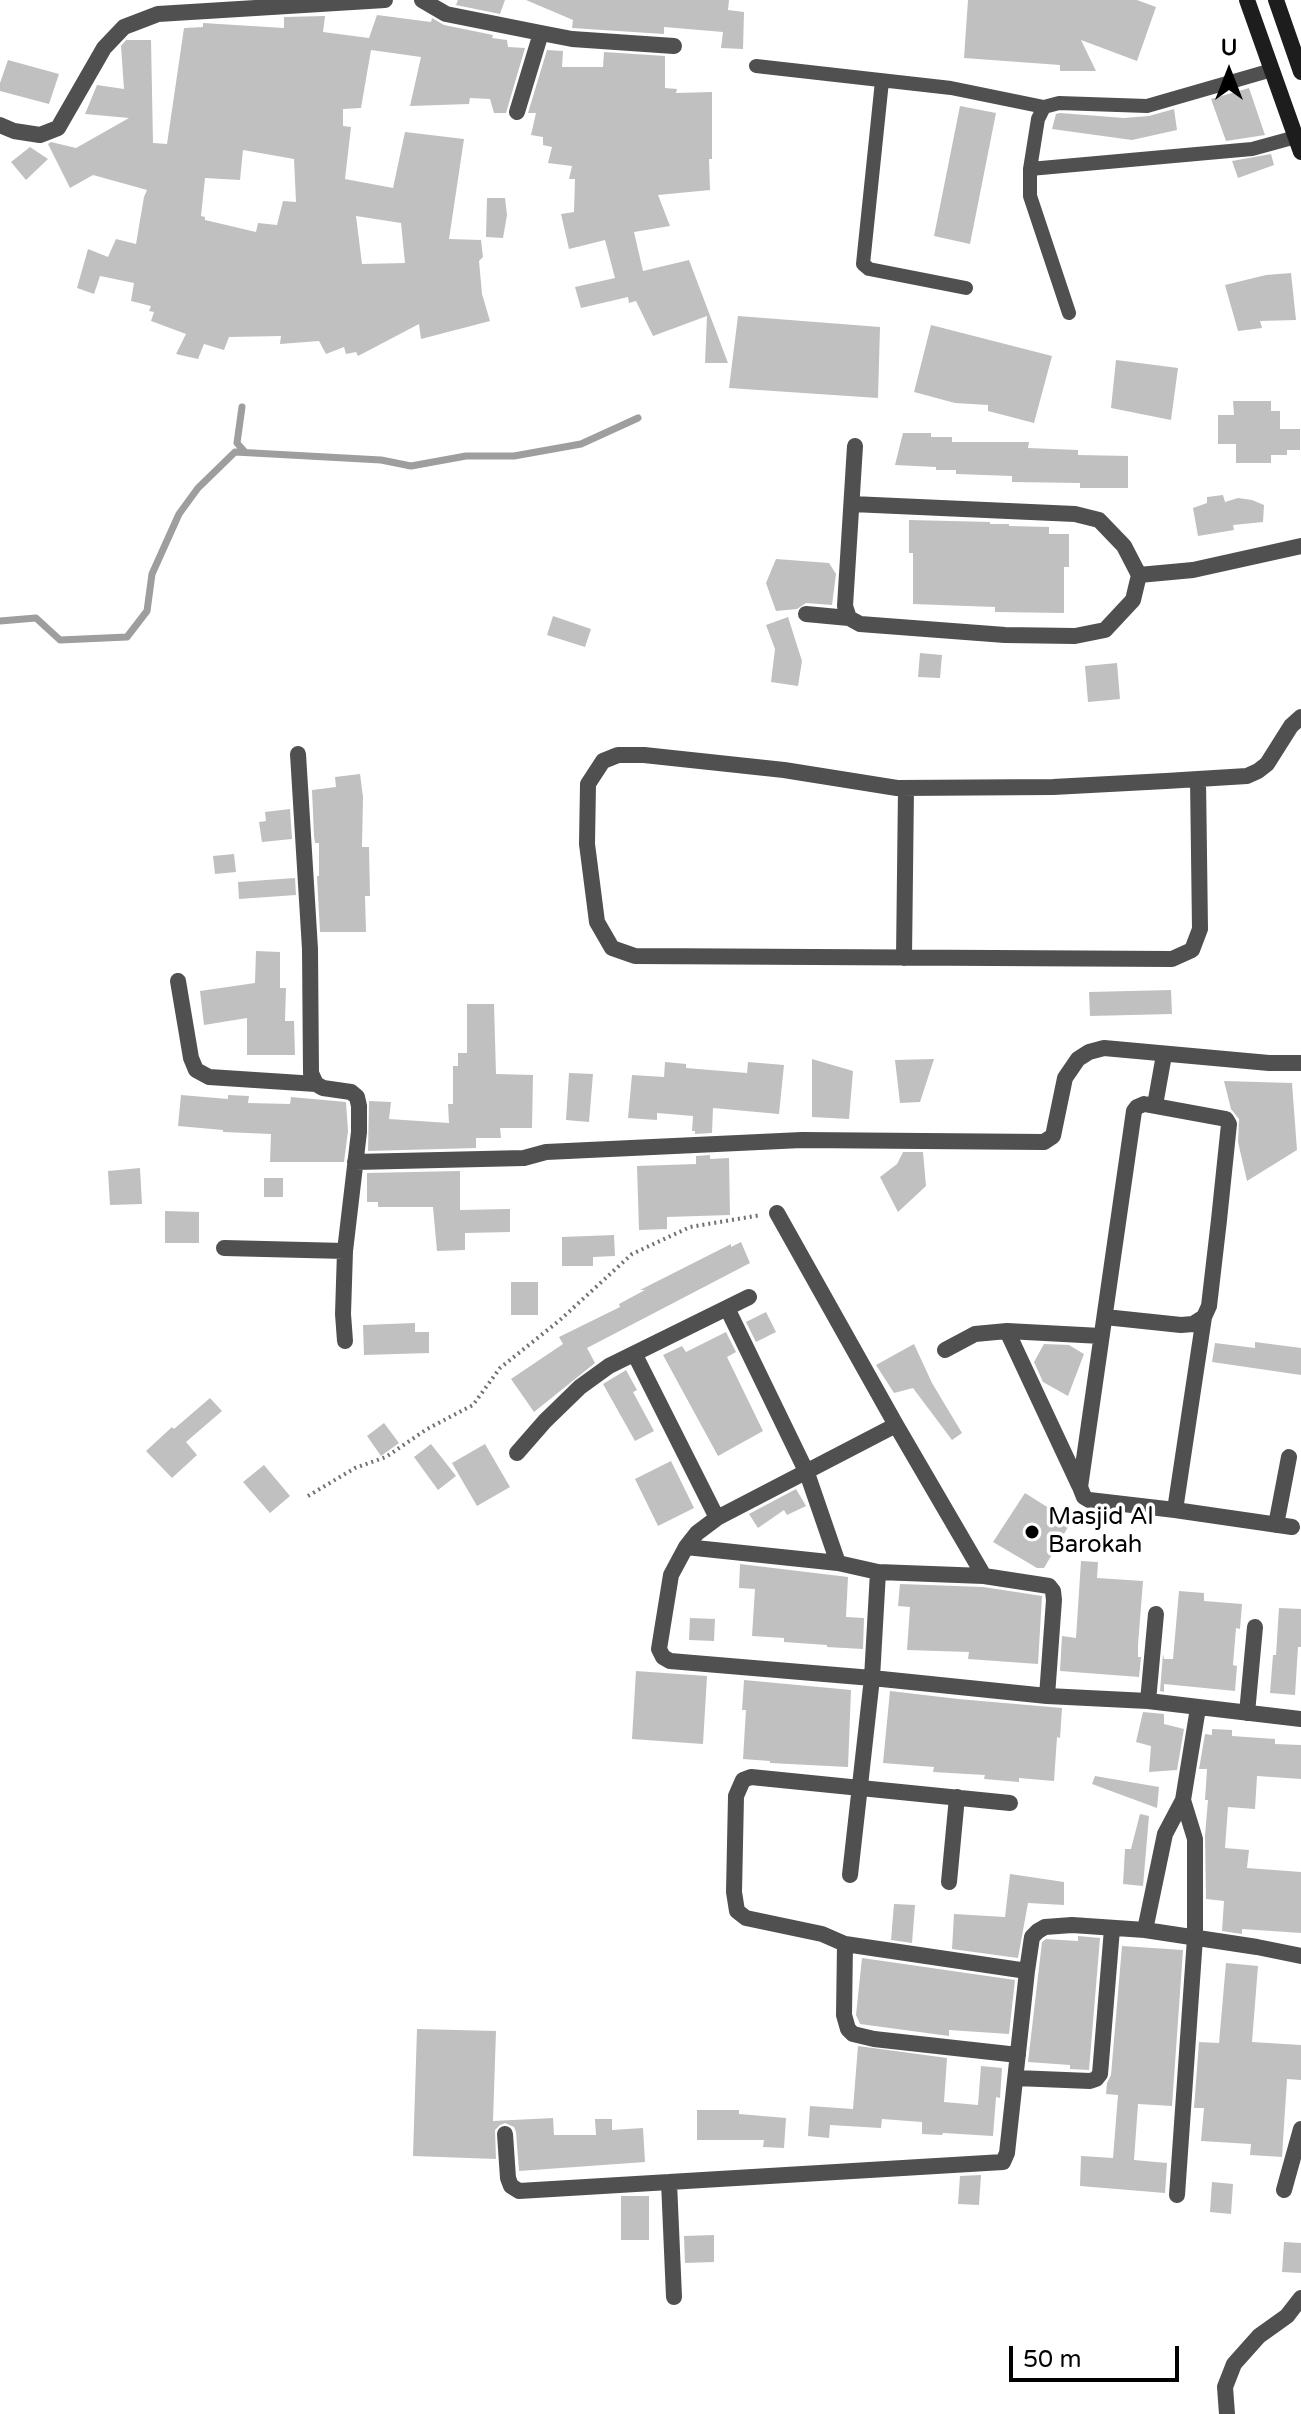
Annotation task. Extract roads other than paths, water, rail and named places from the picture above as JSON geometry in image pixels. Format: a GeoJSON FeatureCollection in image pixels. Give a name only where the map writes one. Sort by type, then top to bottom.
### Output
{"type":"FeatureCollection","features":[{"type":"Feature","properties":{"kind":"main road"},"geometry":{"type":"LineString","coordinates":[[1247,0],[1298,144]]}},
{"type":"Feature","properties":{"kind":"main road"},"geometry":{"type":"LineString","coordinates":[[1276,0],[1301,72]]}},
{"type":"Feature","properties":{"kind":"street"},"geometry":{"type":"LineString","coordinates":[[0,125],[14,131],[40,135],[58,128],[104,48],[124,27],[158,14],[385,0]]}},
{"type":"Feature","properties":{"kind":"street"},"geometry":{"type":"LineString","coordinates":[[422,0],[446,14],[572,39],[674,46]]}},
{"type":"Feature","properties":{"kind":"street"},"geometry":{"type":"LineString","coordinates":[[517,112],[541,33]]}},
{"type":"Feature","properties":{"kind":"street"},"geometry":{"type":"LineString","coordinates":[[849,618],[845,606],[855,446]]}},
{"type":"Feature","properties":{"kind":"street"},"geometry":{"type":"LineString","coordinates":[[806,614],[849,618],[860,624],[897,629],[1075,636],[1105,630],[1133,600],[1139,575],[1124,546],[1099,520],[1075,514],[852,504]]}},
{"type":"Feature","properties":{"kind":"street"},"geometry":{"type":"LineString","coordinates":[[1139,575],[1193,570],[1301,546]]}},
{"type":"Feature","properties":{"kind":"street"},"geometry":{"type":"LineString","coordinates":[[1198,779],[1200,929],[1192,950],[1172,959],[635,956],[612,948],[597,922],[587,844],[588,784],[603,761],[618,755],[784,770],[906,788],[1053,787],[1198,779],[1247,776],[1258,771],[1267,764],[1291,726],[1301,717]]}},
{"type":"Feature","properties":{"kind":"street"},"geometry":{"type":"LineString","coordinates":[[298,754],[310,949],[311,1073],[316,1084]]}},
{"type":"Feature","properties":{"kind":"street"},"geometry":{"type":"LineString","coordinates":[[904,958],[906,788]]}},
{"type":"Feature","properties":{"kind":"street"},"geometry":{"type":"LineString","coordinates":[[178,981],[191,1058],[196,1070],[209,1077],[316,1084],[351,1092],[357,1097],[359,1132],[345,1251],[345,1341]]}},
{"type":"Feature","properties":{"kind":"street"},"geometry":{"type":"LineString","coordinates":[[355,1162],[524,1158],[546,1152],[802,1140],[1044,1142],[1053,1136],[1065,1078],[1078,1059],[1089,1052],[1104,1048],[1269,1063],[1301,1063]]}},
{"type":"Feature","properties":{"kind":"street"},"geometry":{"type":"LineString","coordinates":[[1155,1105],[1164,1055]]}},
{"type":"Feature","properties":{"kind":"street"},"geometry":{"type":"LineString","coordinates":[[1080,1487],[1134,1111],[1140,1104],[1155,1105],[1223,1118],[1229,1124],[1209,1306],[1204,1317],[1175,1510]]}},
{"type":"Feature","properties":{"kind":"street"},"geometry":{"type":"LineString","coordinates":[[777,1213],[984,1576]]}},
{"type":"Feature","properties":{"kind":"street"},"geometry":{"type":"LineString","coordinates":[[224,1248],[345,1251]]}},
{"type":"Feature","properties":{"kind":"street"},"geometry":{"type":"LineString","coordinates":[[517,1453],[580,1387],[609,1366],[749,1297]]}},
{"type":"Feature","properties":{"kind":"street"},"geometry":{"type":"LineString","coordinates":[[727,1308],[807,1473],[838,1563]]}},
{"type":"Feature","properties":{"kind":"street"},"geometry":{"type":"LineString","coordinates":[[1105,1317],[1181,1325],[1193,1324],[1204,1317]]}},
{"type":"Feature","properties":{"kind":"street"},"geometry":{"type":"LineString","coordinates":[[945,1350],[975,1334],[1007,1331],[1101,1336]]}},
{"type":"Feature","properties":{"kind":"street"},"geometry":{"type":"LineString","coordinates":[[1007,1331],[1084,1497],[1089,1500],[1284,1526],[1289,1457]]}},
{"type":"Feature","properties":{"kind":"street"},"geometry":{"type":"LineString","coordinates":[[635,1355],[717,1518]]}},
{"type":"Feature","properties":{"kind":"street"},"geometry":{"type":"LineString","coordinates":[[896,1425],[717,1518],[697,1533],[671,1575],[659,1649],[663,1657],[670,1661],[1047,1696],[1148,1701],[1301,1719]]}},
{"type":"Feature","properties":{"kind":"street"},"geometry":{"type":"LineString","coordinates":[[686,1547],[838,1563],[878,1572],[984,1576],[1049,1586],[1053,1591],[1047,1696]]}},
{"type":"Feature","properties":{"kind":"street"},"geometry":{"type":"LineString","coordinates":[[850,1875],[872,1678],[878,1572]]}},
{"type":"Feature","properties":{"kind":"street"},"geometry":{"type":"LineString","coordinates":[[1148,1701],[1156,1614]]}},
{"type":"Feature","properties":{"kind":"street"},"geometry":{"type":"LineString","coordinates":[[1247,1713],[1255,1627]]}},
{"type":"Feature","properties":{"kind":"street"},"geometry":{"type":"LineString","coordinates":[[1145,1930],[1165,1834],[1183,1800],[1198,1708]]}},
{"type":"Feature","properties":{"kind":"street"},"geometry":{"type":"LineString","coordinates":[[1010,1803],[751,1777],[743,1780],[736,1796],[734,1892],[737,1911],[746,1918],[822,1934],[845,1944],[1027,1971]]}},
{"type":"Feature","properties":{"kind":"street"},"geometry":{"type":"LineString","coordinates":[[949,1882],[957,1797]]}},
{"type":"Feature","properties":{"kind":"street"},"geometry":{"type":"LineString","coordinates":[[1177,2195],[1195,1938],[1195,1839],[1183,1800]]}},
{"type":"Feature","properties":{"kind":"street"},"geometry":{"type":"LineString","coordinates":[[505,2134],[508,2178],[511,2186],[519,2191],[1003,2162],[1007,2153],[1032,1937],[1045,1927],[1072,1925],[1145,1930],[1301,1956]]}},
{"type":"Feature","properties":{"kind":"street"},"geometry":{"type":"LineString","coordinates":[[1016,2078],[1082,2082],[1096,2079],[1100,2074],[1112,1929]]}},
{"type":"Feature","properties":{"kind":"street"},"geometry":{"type":"LineString","coordinates":[[845,1944],[844,2015],[853,2034],[1018,2055]]}},
{"type":"Feature","properties":{"kind":"street"},"geometry":{"type":"LineString","coordinates":[[1284,2190],[1301,2129]]}},
{"type":"Feature","properties":{"kind":"street"},"geometry":{"type":"LineString","coordinates":[[669,2182],[674,2297]]}},
{"type":"Feature","properties":{"kind":"street"},"geometry":{"type":"LineString","coordinates":[[1227,2414],[1225,2387],[1234,2364],[1259,2336],[1287,2316],[1301,2298]]}},
{"type":"Feature","properties":{"kind":"lane"},"geometry":{"type":"LineString","coordinates":[[756,66],[951,88],[1044,107],[1059,103],[1147,106],[1272,70]]}},
{"type":"Feature","properties":{"kind":"lane"},"geometry":{"type":"LineString","coordinates":[[882,81],[863,264],[869,269],[966,288]]}},
{"type":"Feature","properties":{"kind":"lane"},"geometry":{"type":"LineString","coordinates":[[1044,107],[1038,119],[1030,169],[1030,196],[1069,313]]}},
{"type":"Feature","properties":{"kind":"lane"},"geometry":{"type":"LineString","coordinates":[[1030,169],[1298,144]]}},
{"type":"Feature","properties":{"kind":"waterway"},"geometry":{"type":"LineString","coordinates":[[242,407],[237,443],[245,452]]}},
{"type":"Feature","properties":{"kind":"waterway"},"geometry":{"type":"LineString","coordinates":[[0,621],[36,618],[60,640],[127,637],[147,611],[152,574],[179,514],[198,488],[235,452],[381,460],[411,466],[466,456],[514,456],[581,444],[638,418]]}},
{"type":"Feature","properties":{"kind":"place","name":"Masjid Al Barokah"},"geometry":{"type":"Point","coordinates":[1032,1532]}}]}
